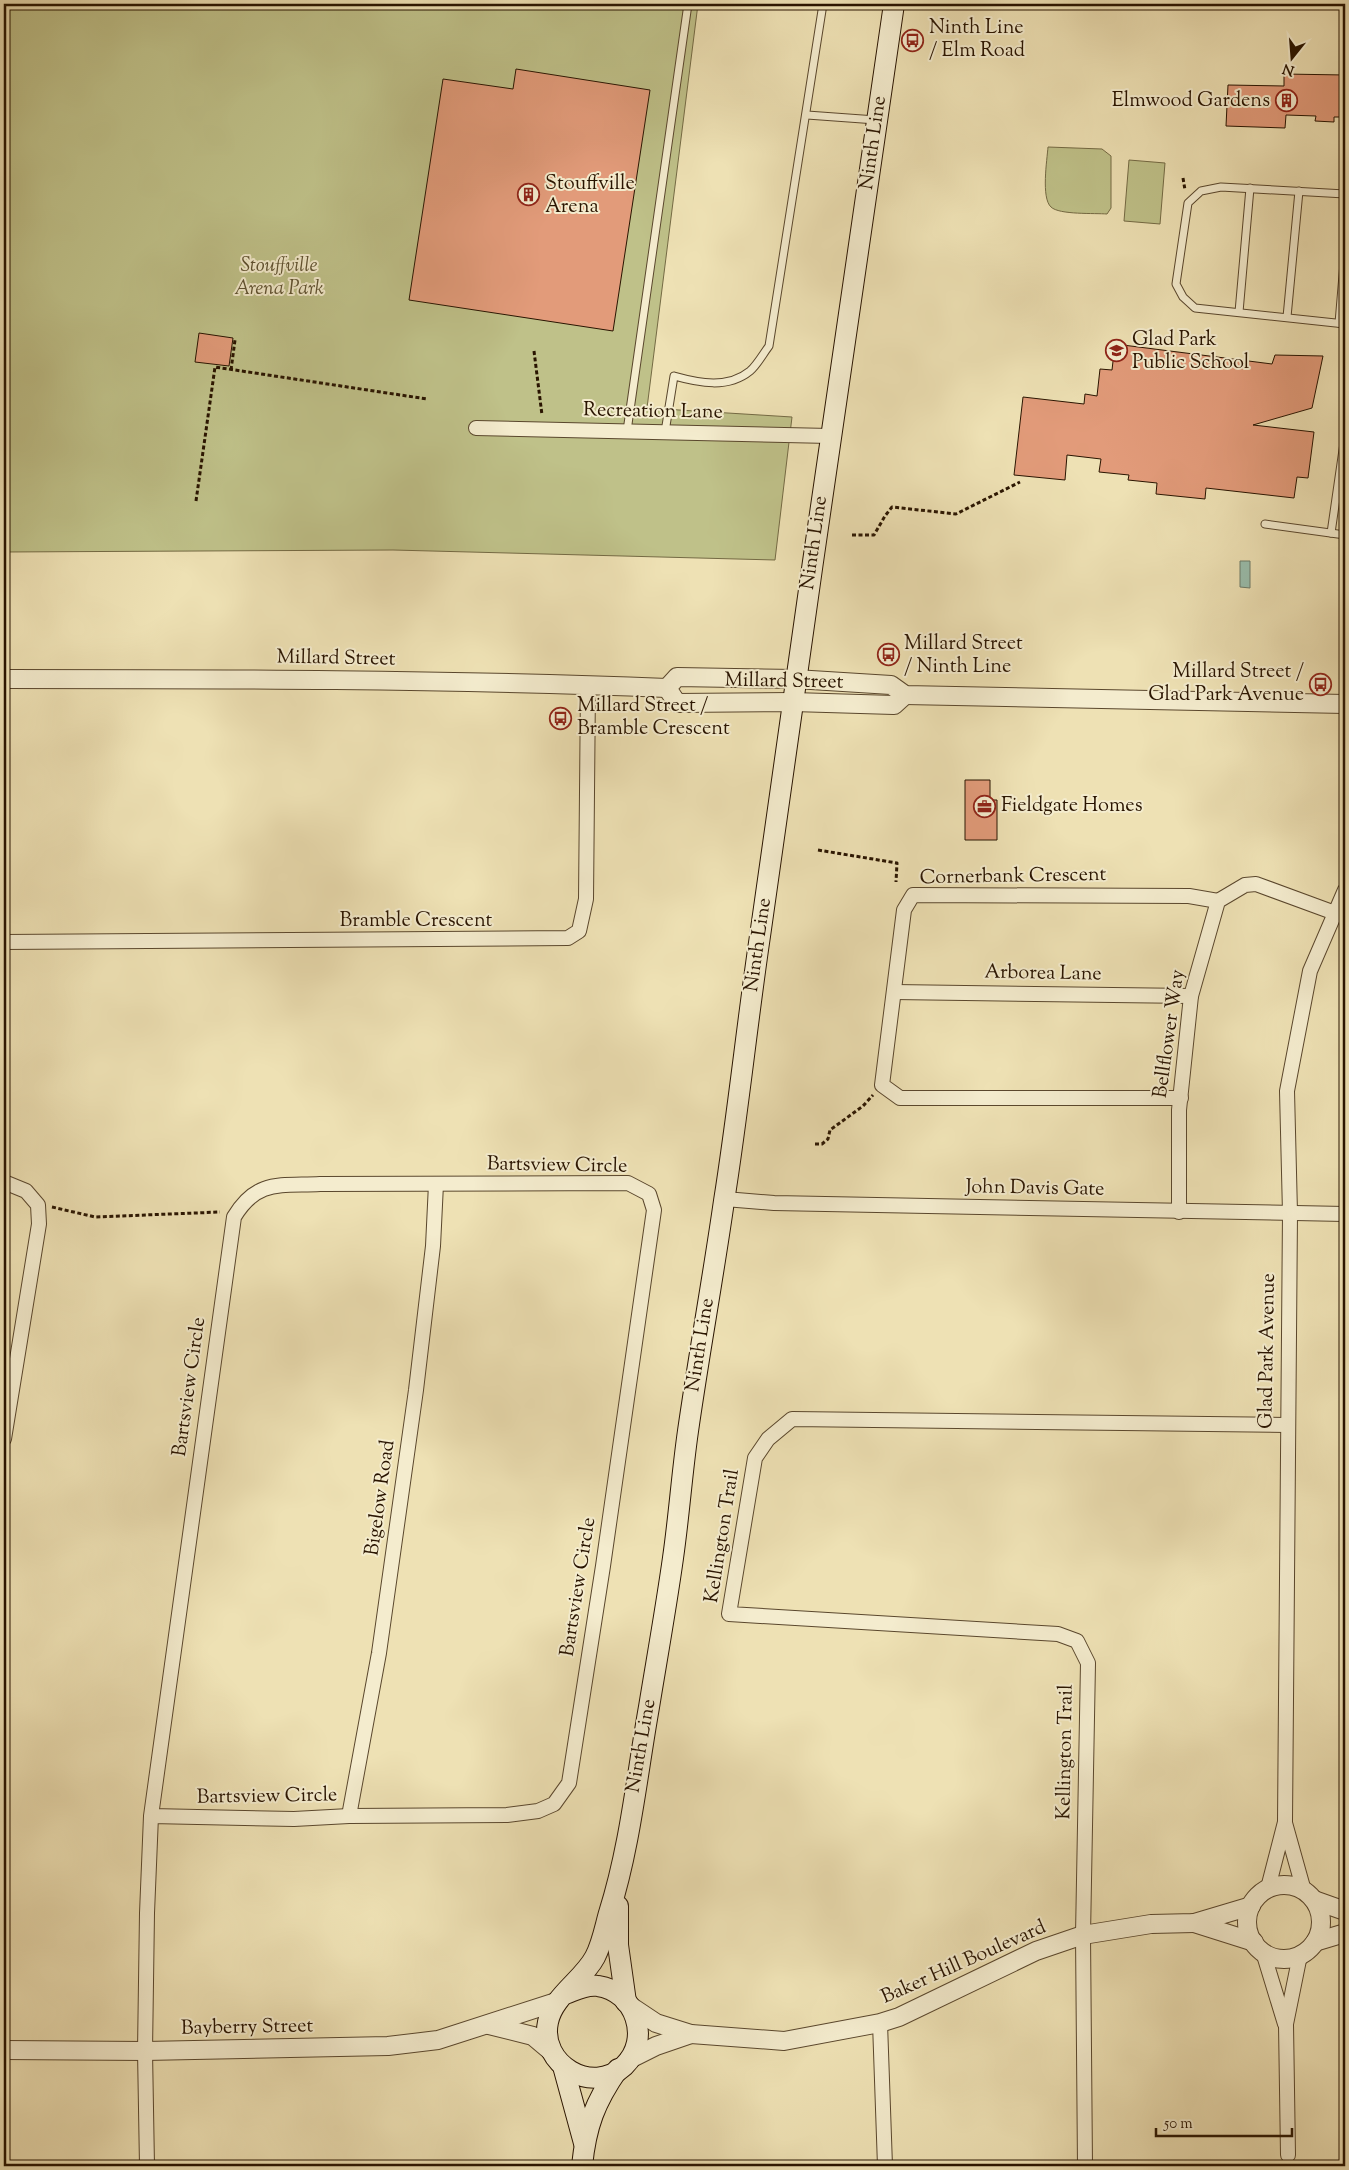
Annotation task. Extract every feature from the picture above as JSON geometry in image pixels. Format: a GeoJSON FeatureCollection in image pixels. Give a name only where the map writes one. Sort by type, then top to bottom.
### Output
{"type":"FeatureCollection","features":[{"type":"Feature","properties":{"kind":"main road","name":"Ninth Line"},"geometry":{"type":"LineString","coordinates":[[562,1998],[596,1956],[618,1884],[673,1556],[687,1435],[725,1199],[738,1089],[795,679],[894,4]]}},
{"type":"Feature","properties":{"kind":"main road","name":"Ninth Line"},"geometry":{"type":"LineString","coordinates":[[618,1884],[618,1945],[628,2004]]}},
{"type":"Feature","properties":{"kind":"main road"},"geometry":{"type":"LineString","coordinates":[[582,2166],[584,2143],[601,2093],[636,2050],[639,2030],[634,2010],[620,1994],[600,1986],[582,1987],[562,1998],[553,2008],[547,2025],[548,2044],[558,2059],[570,2072],[588,2078],[607,2076],[623,2065]]}},
{"type":"Feature","properties":{"kind":"main road"},"geometry":{"type":"LineString","coordinates":[[558,2059],[584,2143]]}},
{"type":"Feature","properties":{"kind":"street","name":"Recreation Lane"},"geometry":{"type":"LineString","coordinates":[[476,428],[830,436]]}},
{"type":"Feature","properties":{"kind":"street","name":"Millard Street"},"geometry":{"type":"LineString","coordinates":[[667,688],[676,677],[795,679],[891,685],[905,695],[1345,704]]}},
{"type":"Feature","properties":{"kind":"street","name":"Millard Street"},"geometry":{"type":"LineString","coordinates":[[4,680],[185,678],[667,688]]}},
{"type":"Feature","properties":{"kind":"street","name":"Bramble Crescent"},"geometry":{"type":"LineString","coordinates":[[4,942],[537,940],[568,938],[579,930],[586,899],[588,685]]}},
{"type":"Feature","properties":{"kind":"street","name":"Millard Street"},"geometry":{"type":"LineString","coordinates":[[667,688],[677,703],[793,702],[894,705],[905,695]]}},
{"type":"Feature","properties":{"kind":"street"},"geometry":{"type":"LineString","coordinates":[[1218,901],[1245,885],[1256,884],[1335,913]]}},
{"type":"Feature","properties":{"kind":"street","name":"Glad Park Avenue"},"geometry":{"type":"LineString","coordinates":[[1268,1888],[1285,1822],[1290,1213],[1286,1091],[1310,971],[1345,890]]}},
{"type":"Feature","properties":{"kind":"street","name":"Cornerbank Crescent"},"geometry":{"type":"LineString","coordinates":[[882,1085],[904,910],[914,895],[1189,896],[1218,901]]}},
{"type":"Feature","properties":{"kind":"street","name":"Bellflower Way"},"geometry":{"type":"LineString","coordinates":[[1179,1212],[1179,1110],[1191,996],[1218,901]]}},
{"type":"Feature","properties":{"kind":"street","name":"Arborea Lane"},"geometry":{"type":"LineString","coordinates":[[894,992],[1191,996]]}},
{"type":"Feature","properties":{"kind":"street"},"geometry":{"type":"LineString","coordinates":[[882,1085],[900,1098],[1181,1098]]}},
{"type":"Feature","properties":{"kind":"street"},"geometry":{"type":"LineString","coordinates":[[4,1182],[26,1192],[38,1205],[39,1224],[4,1440]]}},
{"type":"Feature","properties":{"kind":"street","name":"Bartsview Circle"},"geometry":{"type":"LineString","coordinates":[[147,2166],[145,2051],[147,1913],[151,1816],[234,1217],[244,1201],[258,1190],[276,1186],[320,1184],[628,1183],[649,1194],[654,1210],[605,1556],[569,1783],[554,1804],[538,1811],[452,1817],[349,1816],[294,1819],[151,1816]]}},
{"type":"Feature","properties":{"kind":"street","name":"Bigelow Road"},"geometry":{"type":"LineString","coordinates":[[349,1816],[379,1652],[416,1390],[432,1246],[436,1184]]}},
{"type":"Feature","properties":{"kind":"street","name":"John Davis Gate"},"geometry":{"type":"LineString","coordinates":[[725,1199],[774,1203],[1345,1214]]}},
{"type":"Feature","properties":{"kind":"street","name":"Kellington Trail"},"geometry":{"type":"LineString","coordinates":[[1083,1934],[1088,1663],[1078,1641],[1058,1634],[729,1614],[755,1458],[768,1439],[792,1419],[1287,1425]]}},
{"type":"Feature","properties":{"kind":"street","name":"Glad Park Avenue"},"geometry":{"type":"LineString","coordinates":[[1285,1822],[1309,1895]]}},
{"type":"Feature","properties":{"kind":"street"},"geometry":{"type":"LineString","coordinates":[[1286,2024],[1258,1947],[1248,1931],[1248,1918],[1251,1906],[1258,1896],[1268,1888],[1280,1885],[1293,1886],[1345,1911]]}},
{"type":"Feature","properties":{"kind":"street"},"geometry":{"type":"LineString","coordinates":[[1258,1947],[1281,1958],[1300,1955],[1315,1942],[1320,1932],[1321,1920],[1319,1909],[1309,1895]]}},
{"type":"Feature","properties":{"kind":"street","name":"Baker Hill Boulevard"},"geometry":{"type":"LineString","coordinates":[[628,2004],[656,2023],[691,2034],[784,2041],[880,2023],[924,2006],[1036,1951],[1083,1934],[1151,1924],[1194,1923],[1251,1906]]}},
{"type":"Feature","properties":{"kind":"street","name":"Baker Hill Boulevard"},"geometry":{"type":"LineString","coordinates":[[1194,1923],[1258,1947]]}},
{"type":"Feature","properties":{"kind":"street"},"geometry":{"type":"LineString","coordinates":[[1315,1942],[1345,1933]]}},
{"type":"Feature","properties":{"kind":"street"},"geometry":{"type":"LineString","coordinates":[[1083,1934],[1085,2166]]}},
{"type":"Feature","properties":{"kind":"street"},"geometry":{"type":"LineString","coordinates":[[1288,2156],[1286,2024],[1300,1955]]}},
{"type":"Feature","properties":{"kind":"street","name":"Bayberry Street"},"geometry":{"type":"LineString","coordinates":[[4,2050],[145,2051],[388,2046],[438,2040],[488,2025],[562,1998]]}},
{"type":"Feature","properties":{"kind":"street"},"geometry":{"type":"LineString","coordinates":[[880,2023],[885,2166]]}},
{"type":"Feature","properties":{"kind":"street"},"geometry":{"type":"LineString","coordinates":[[488,2025],[533,2036],[558,2059]]}},
{"type":"Feature","properties":{"kind":"street","name":"Baker Hill Boulevard"},"geometry":{"type":"LineString","coordinates":[[623,2065],[656,2046],[691,2034]]}},
{"type":"Feature","properties":{"kind":"lane"},"geometry":{"type":"LineString","coordinates":[[628,431],[688,4]]}},
{"type":"Feature","properties":{"kind":"lane"},"geometry":{"type":"LineString","coordinates":[[665,432],[674,376],[695,382],[726,383],[750,371],[770,346],[823,4]]}},
{"type":"Feature","properties":{"kind":"lane"},"geometry":{"type":"LineString","coordinates":[[807,116],[877,120]]}},
{"type":"Feature","properties":{"kind":"lane"},"geometry":{"type":"LineString","coordinates":[[1345,194],[1221,187],[1201,190],[1188,203],[1176,284],[1183,297],[1195,308],[1342,324],[1345,252]]}},
{"type":"Feature","properties":{"kind":"lane"},"geometry":{"type":"LineString","coordinates":[[1239,312],[1250,188]]}},
{"type":"Feature","properties":{"kind":"lane"},"geometry":{"type":"LineString","coordinates":[[1287,317],[1299,191]]}},
{"type":"Feature","properties":{"kind":"lane"},"geometry":{"type":"LineString","coordinates":[[1331,533],[1345,436]]}},
{"type":"Feature","properties":{"kind":"lane"},"geometry":{"type":"LineString","coordinates":[[1265,524],[1345,535]]}},
{"type":"Feature","properties":{"kind":"path"},"geometry":{"type":"LineString","coordinates":[[232,370],[235,340]]}},
{"type":"Feature","properties":{"kind":"path"},"geometry":{"type":"LineString","coordinates":[[534,351],[544,429]]}},
{"type":"Feature","properties":{"kind":"path"},"geometry":{"type":"LineString","coordinates":[[196,501],[214,367],[427,399]]}},
{"type":"Feature","properties":{"kind":"path"},"geometry":{"type":"LineString","coordinates":[[852,535],[874,535],[892,507],[956,514],[1020,482]]}},
{"type":"Feature","properties":{"kind":"path"},"geometry":{"type":"LineString","coordinates":[[818,850],[897,863],[896,882]]}},
{"type":"Feature","properties":{"kind":"path"},"geometry":{"type":"LineString","coordinates":[[815,1144],[822,1144],[828,1139],[830,1130],[863,1106],[882,1085]]}},
{"type":"Feature","properties":{"kind":"path"},"geometry":{"type":"LineString","coordinates":[[38,1205],[95,1217],[224,1212],[234,1217]]}},
{"type":"Feature","properties":{"kind":"green space","name":"Stouffville Arena Park"},"geometry":{"type":"Polygon","coordinates":[[[4,4],[698,4],[647,408],[792,417],[775,560],[393,550],[4,552],[4,4]]]}},
{"type":"Feature","properties":{"kind":"green space"},"geometry":{"type":"Polygon","coordinates":[[[1048,147],[1102,149],[1111,156],[1111,208],[1107,214],[1061,211],[1051,207],[1046,196],[1045,187],[1048,147]]]}},
{"type":"Feature","properties":{"kind":"green space"},"geometry":{"type":"Polygon","coordinates":[[[1129,160],[1165,163],[1160,224],[1124,221],[1129,160]]]}},
{"type":"Feature","properties":{"kind":"shaded area"},"geometry":{"type":"Polygon","coordinates":[[[1240,561],[1250,561],[1250,588],[1240,587],[1240,561]]]}},
{"type":"Feature","properties":{"kind":"building","name":"Stouffville Arena"},"geometry":{"type":"Polygon","coordinates":[[[516,69],[650,90],[613,331],[409,300],[443,79],[513,89],[516,69]]]}},
{"type":"Feature","properties":{"kind":"building","name":"Elmwood Gardens"},"geometry":{"type":"Polygon","coordinates":[[[1284,74],[1345,75],[1345,117],[1334,117],[1334,122],[1315,121],[1316,116],[1286,115],[1285,128],[1226,126],[1228,85],[1284,86],[1284,74]]]}},
{"type":"Feature","properties":{"kind":"building"},"geometry":{"type":"Polygon","coordinates":[[[199,333],[233,338],[229,366],[195,362],[199,333]]]}},
{"type":"Feature","properties":{"kind":"building"},"geometry":{"type":"Polygon","coordinates":[[[1115,344],[1272,364],[1275,355],[1323,356],[1312,408],[1253,425],[1314,432],[1308,478],[1297,477],[1294,498],[1206,488],[1205,499],[1156,494],[1157,483],[1128,480],[1129,475],[1099,472],[1101,459],[1067,455],[1065,480],[1014,475],[1023,397],[1084,404],[1085,394],[1097,396],[1100,369],[1112,370],[1115,344]]]}},
{"type":"Feature","properties":{"kind":"building","name":"Fieldgate Homes"},"geometry":{"type":"Polygon","coordinates":[[[965,780],[990,780],[990,800],[997,800],[997,840],[965,840],[965,780]]]}},
{"type":"Feature","properties":{"kind":"place","name":"Ninth Line / Elm Road"},"geometry":{"type":"Point","coordinates":[913,40]}},
{"type":"Feature","properties":{"kind":"place","name":"Elmwood Gardens"},"geometry":{"type":"Point","coordinates":[1286,101]}},
{"type":"Feature","properties":{"kind":"place","name":"Stouffville Arena"},"geometry":{"type":"Point","coordinates":[529,195]}},
{"type":"Feature","properties":{"kind":"place","name":"Glad Park Public School"},"geometry":{"type":"Point","coordinates":[1116,351]}},
{"type":"Feature","properties":{"kind":"place","name":"Millard Street / Ninth Line"},"geometry":{"type":"Point","coordinates":[888,655]}},
{"type":"Feature","properties":{"kind":"place","name":"Millard Street / Glad Park Avenue"},"geometry":{"type":"Point","coordinates":[1320,684]}},
{"type":"Feature","properties":{"kind":"place","name":"Millard Street / Bramble Crescent"},"geometry":{"type":"Point","coordinates":[561,718]}},
{"type":"Feature","properties":{"kind":"place","name":"Fieldgate Homes"},"geometry":{"type":"Point","coordinates":[985,806]}}]}
